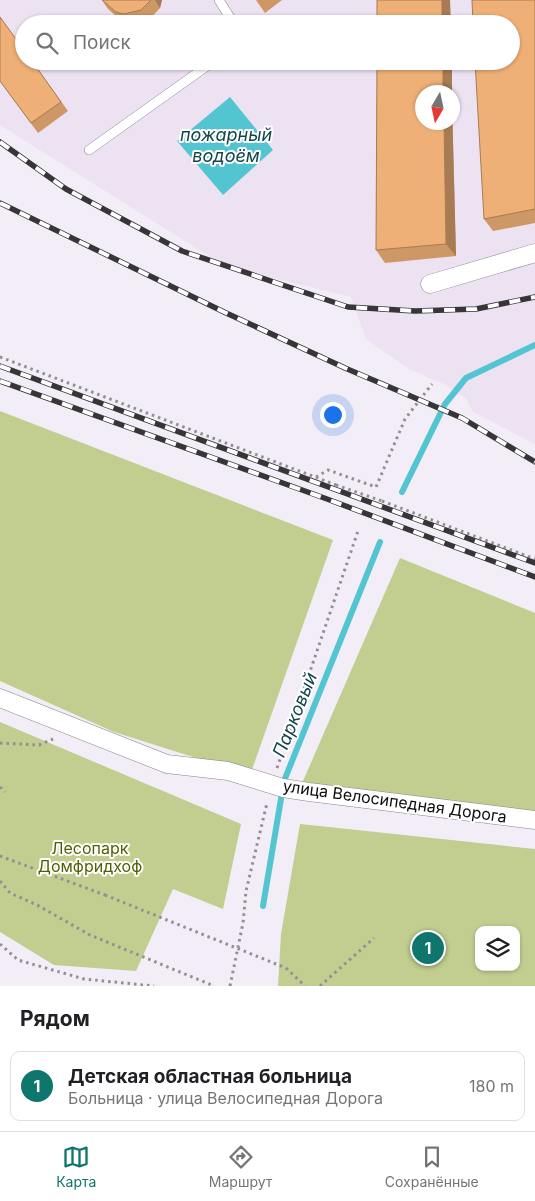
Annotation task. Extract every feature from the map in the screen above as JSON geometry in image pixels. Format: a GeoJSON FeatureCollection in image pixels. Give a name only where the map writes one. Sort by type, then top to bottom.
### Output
{"type":"FeatureCollection","features":[{"type":"Feature","properties":{"kind":"street"},"geometry":{"type":"LineString","coordinates":[[430,284],[535,254]]}},
{"type":"Feature","properties":{"kind":"street","name":"улица Велосипедная Дорога"},"geometry":{"type":"LineString","coordinates":[[0,698],[167,764],[228,771],[309,792],[535,820]]}},
{"type":"Feature","properties":{"kind":"lane"},"geometry":{"type":"LineString","coordinates":[[219,0],[228,15]]}},
{"type":"Feature","properties":{"kind":"lane"},"geometry":{"type":"LineString","coordinates":[[89,150],[201,70]]}},
{"type":"Feature","properties":{"kind":"path"},"geometry":{"type":"LineString","coordinates":[[0,357],[316,477],[321,481],[382,501],[535,559]]}},
{"type":"Feature","properties":{"kind":"path"},"geometry":{"type":"LineString","coordinates":[[316,477],[328,470],[376,487],[405,419],[432,384]]}},
{"type":"Feature","properties":{"kind":"path"},"geometry":{"type":"LineString","coordinates":[[321,481],[328,470]]}},
{"type":"Feature","properties":{"kind":"path"},"geometry":{"type":"LineString","coordinates":[[230,986],[243,923],[246,891],[358,531]]}},
{"type":"Feature","properties":{"kind":"path"},"geometry":{"type":"LineString","coordinates":[[0,743],[39,745],[75,729]]}},
{"type":"Feature","properties":{"kind":"path"},"geometry":{"type":"LineString","coordinates":[[0,787],[5,792]]}},
{"type":"Feature","properties":{"kind":"path"},"geometry":{"type":"LineString","coordinates":[[0,856],[105,895],[286,968],[305,986]]}},
{"type":"Feature","properties":{"kind":"path"},"geometry":{"type":"LineString","coordinates":[[0,881],[10,894],[37,905],[90,935],[214,986]]}},
{"type":"Feature","properties":{"kind":"path"},"geometry":{"type":"LineString","coordinates":[[320,986],[374,938]]}},
{"type":"Feature","properties":{"kind":"path"},"geometry":{"type":"LineString","coordinates":[[0,944],[18,960],[84,979],[154,986]]}},
{"type":"Feature","properties":{"kind":"shaded area"},"geometry":{"type":"Polygon","coordinates":[[[0,0],[535,0],[535,444],[473,412],[466,398],[444,384],[409,369],[366,339],[351,297],[225,266],[0,125],[0,0]]]}},
{"type":"Feature","properties":{"kind":"green space"},"geometry":{"type":"Polygon","coordinates":[[[0,411],[333,540],[250,775],[114,732],[0,681],[0,411]]]}},
{"type":"Feature","properties":{"kind":"green space"},"geometry":{"type":"Polygon","coordinates":[[[400,558],[535,613],[535,812],[300,788],[400,558]]]}},
{"type":"Feature","properties":{"kind":"green space","name":"Лесопарк Домфридхоф"},"geometry":{"type":"Polygon","coordinates":[[[0,722],[241,824],[223,909],[173,889],[136,971],[54,965],[0,932],[0,722]]]}},
{"type":"Feature","properties":{"kind":"green space"},"geometry":{"type":"Polygon","coordinates":[[[300,824],[535,849],[535,986],[278,986],[281,934],[300,824]]]}},
{"type":"Feature","properties":{"kind":"water","name":"пожарный водоём"},"geometry":{"type":"Polygon","coordinates":[[[230,97],[273,150],[223,195],[177,141],[230,97]]]}},
{"type":"Feature","properties":{"kind":"building"},"geometry":{"type":"Polygon","coordinates":[[[102,0],[151,0],[141,10],[124,14],[116,12],[102,0]]]}},
{"type":"Feature","properties":{"kind":"building"},"geometry":{"type":"Polygon","coordinates":[[[377,0],[442,0],[442,15],[377,15],[377,0]]]}},
{"type":"Feature","properties":{"kind":"building"},"geometry":{"type":"Polygon","coordinates":[[[472,0],[535,0],[535,209],[484,219],[476,70],[520,70],[520,15],[473,15],[472,0]]]}},
{"type":"Feature","properties":{"kind":"building"},"geometry":{"type":"Polygon","coordinates":[[[0,17],[15,38],[15,70],[38,70],[61,102],[31,123],[0,81],[0,17]]]}},
{"type":"Feature","properties":{"kind":"building"},"geometry":{"type":"Polygon","coordinates":[[[377,70],[443,70],[443,85],[415,85],[415,130],[444,130],[446,244],[376,250],[377,70]]]}},
{"type":"Feature","properties":{"kind":"waterway","name":"Парковый"},"geometry":{"type":"LineString","coordinates":[[402,492],[445,404],[466,378],[535,345]]}},
{"type":"Feature","properties":{"kind":"waterway","name":"Парковый"},"geometry":{"type":"LineString","coordinates":[[263,906],[284,781],[380,542]]}},
{"type":"Feature","properties":{"kind":"railway"},"geometry":{"type":"LineString","coordinates":[[0,142],[66,189],[182,251],[348,307],[415,311],[476,309],[535,297]]}},
{"type":"Feature","properties":{"kind":"railway"},"geometry":{"type":"LineString","coordinates":[[0,203],[224,312],[345,368],[462,418],[535,462]]}},
{"type":"Feature","properties":{"kind":"railway"},"geometry":{"type":"LineString","coordinates":[[0,366],[535,563]]}},
{"type":"Feature","properties":{"kind":"railway"},"geometry":{"type":"LineString","coordinates":[[0,381],[327,499],[535,577]]}},
{"type":"Feature","properties":{"kind":"place","name":"Детская областная больница"},"geometry":{"type":"Point","coordinates":[428,948]}}]}
